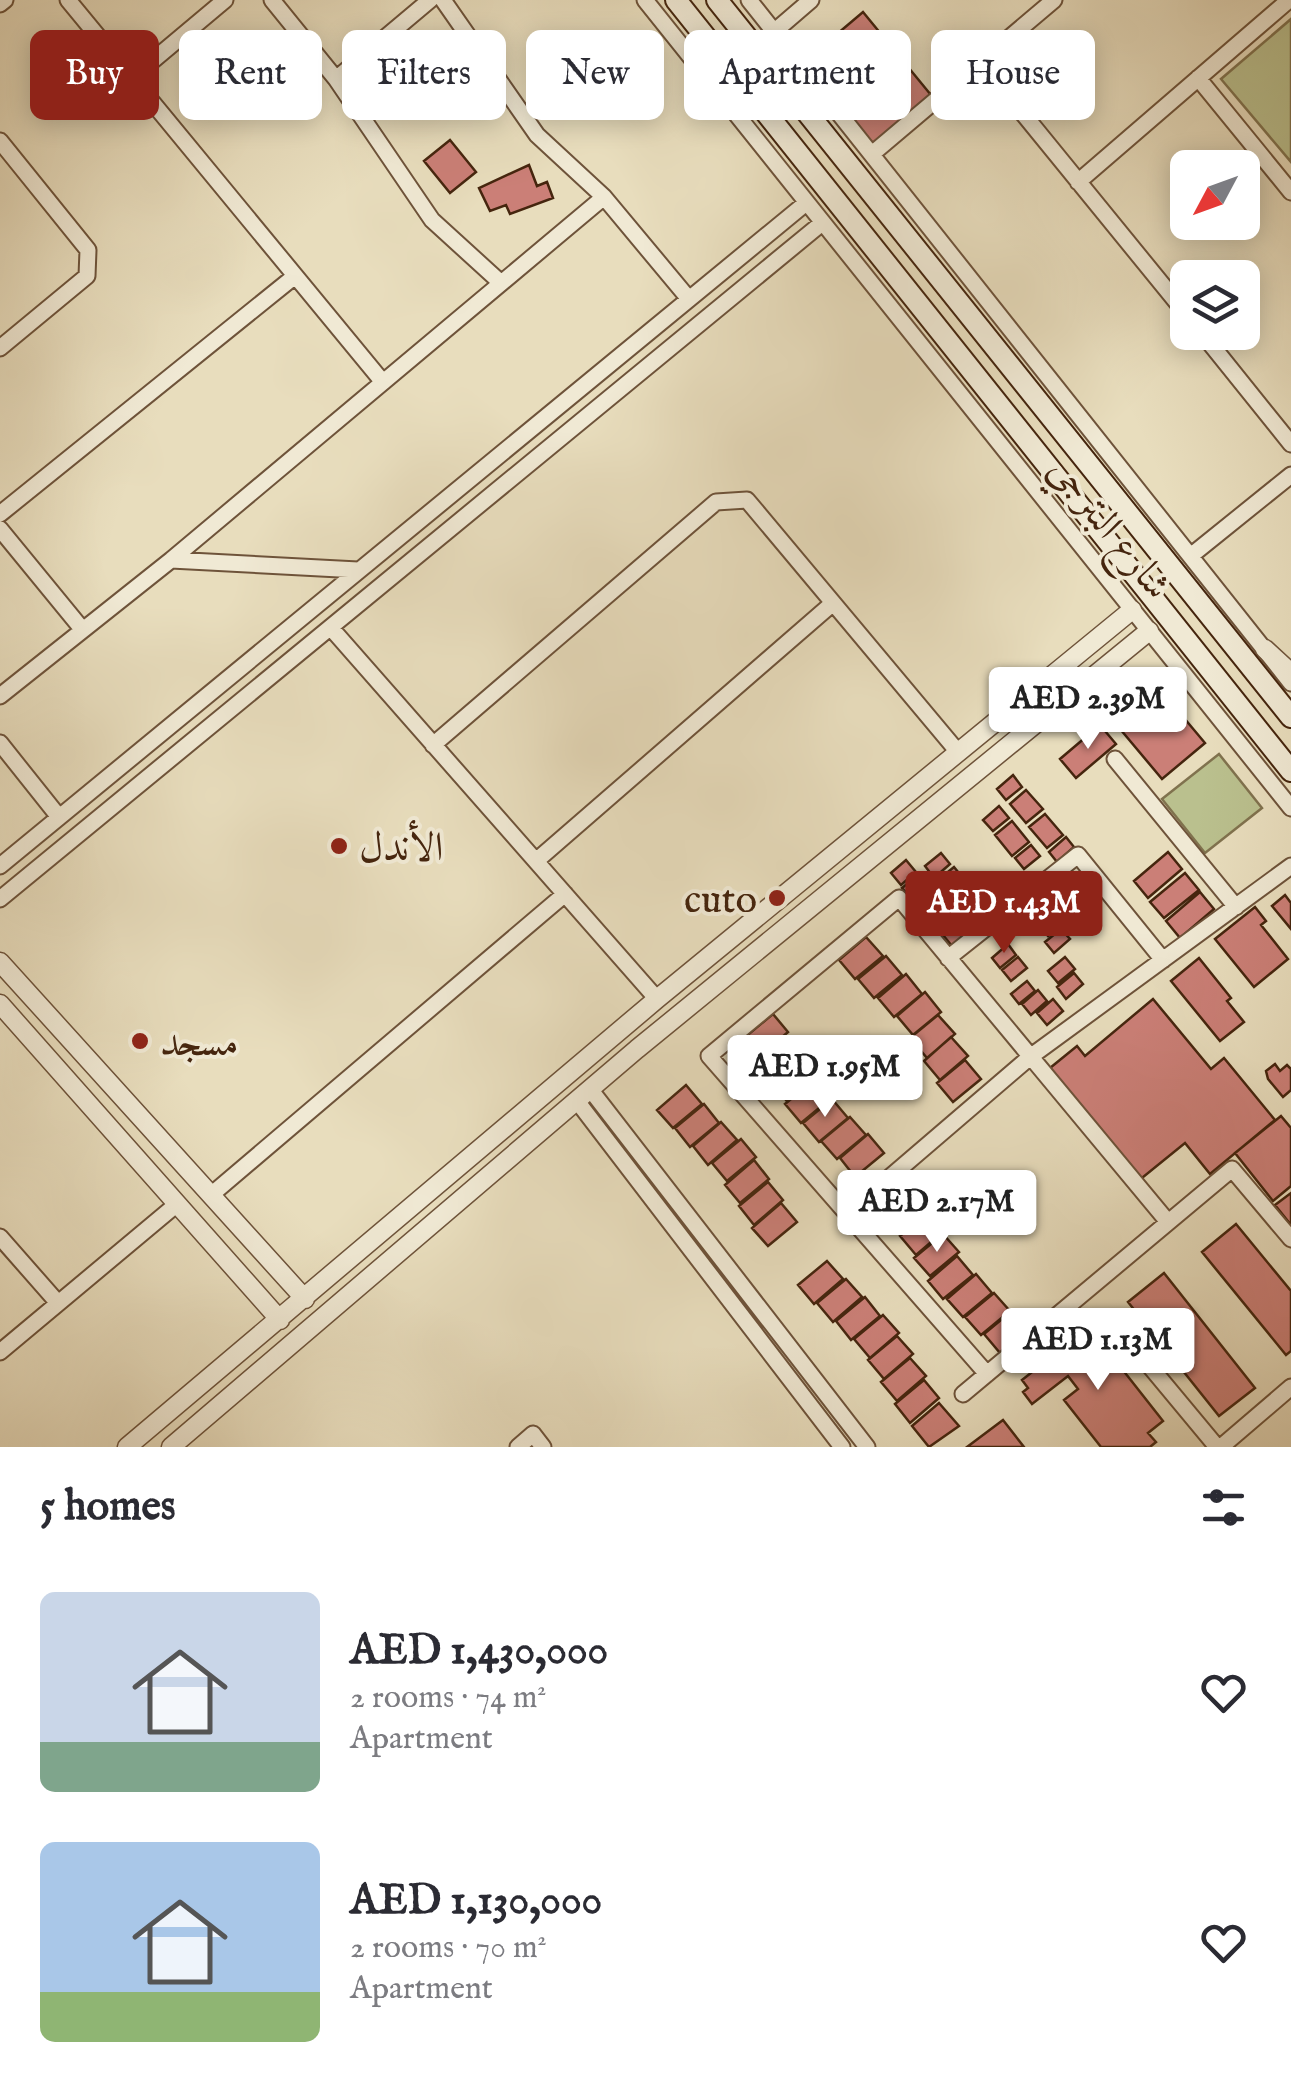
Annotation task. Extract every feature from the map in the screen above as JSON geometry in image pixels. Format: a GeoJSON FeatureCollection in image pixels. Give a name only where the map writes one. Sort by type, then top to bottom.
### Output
{"type":"FeatureCollection","features":[{"type":"Feature","properties":{"kind":"main road","name":"شارع البترجي"},"geometry":{"type":"LineString","coordinates":[[676,0],[1291,771]]}},
{"type":"Feature","properties":{"kind":"main road","name":"شارع البترجي"},"geometry":{"type":"LineString","coordinates":[[717,0],[1291,717]]}},
{"type":"Feature","properties":{"kind":"main road"},"geometry":{"type":"LineString","coordinates":[[1049,468],[1077,447]]}},
{"type":"Feature","properties":{"kind":"street"},"geometry":{"type":"LineString","coordinates":[[68,0],[93,30]]}},
{"type":"Feature","properties":{"kind":"street"},"geometry":{"type":"LineString","coordinates":[[159,55],[225,0]]}},
{"type":"Feature","properties":{"kind":"street"},"geometry":{"type":"LineString","coordinates":[[272,0],[336,79],[432,220],[500,282]]}},
{"type":"Feature","properties":{"kind":"street"},"geometry":{"type":"LineString","coordinates":[[336,79],[430,0]]}},
{"type":"Feature","properties":{"kind":"street"},"geometry":{"type":"LineString","coordinates":[[443,0],[536,135],[604,197],[688,299]]}},
{"type":"Feature","properties":{"kind":"street","name":"شارع البترجي"},"geometry":{"type":"LineString","coordinates":[[645,0],[1291,808]]}},
{"type":"Feature","properties":{"kind":"street","name":"شارع البترجي"},"geometry":{"type":"LineString","coordinates":[[750,0],[775,30]]}},
{"type":"Feature","properties":{"kind":"street"},"geometry":{"type":"LineString","coordinates":[[775,30],[811,0]]}},
{"type":"Feature","properties":{"kind":"street"},"geometry":{"type":"LineString","coordinates":[[1019,30],[1054,0]]}},
{"type":"Feature","properties":{"kind":"street"},"geometry":{"type":"LineString","coordinates":[[1078,182],[1289,0]]}},
{"type":"Feature","properties":{"kind":"street"},"geometry":{"type":"LineString","coordinates":[[1198,78],[1291,192]]}},
{"type":"Feature","properties":{"kind":"street"},"geometry":{"type":"LineString","coordinates":[[872,154],[931,104]]}},
{"type":"Feature","properties":{"kind":"street"},"geometry":{"type":"LineString","coordinates":[[159,111],[382,381]]}},
{"type":"Feature","properties":{"kind":"street","name":"شارع البترجي"},"geometry":{"type":"LineString","coordinates":[[845,120],[1154,504],[1291,683]]}},
{"type":"Feature","properties":{"kind":"street"},"geometry":{"type":"LineString","coordinates":[[1028,120],[1170,294]]}},
{"type":"Feature","properties":{"kind":"street"},"geometry":{"type":"LineString","coordinates":[[0,142],[88,250],[87,276],[0,348]]}},
{"type":"Feature","properties":{"kind":"street"},"geometry":{"type":"LineString","coordinates":[[885,208],[905,192]]}},
{"type":"Feature","properties":{"kind":"street"},"geometry":{"type":"LineString","coordinates":[[0,696],[171,560],[604,197]]}},
{"type":"Feature","properties":{"kind":"street"},"geometry":{"type":"LineString","coordinates":[[0,866],[806,203]]}},
{"type":"Feature","properties":{"kind":"street"},"geometry":{"type":"LineString","coordinates":[[0,899],[822,223]]}},
{"type":"Feature","properties":{"kind":"street"},"geometry":{"type":"LineString","coordinates":[[0,514],[295,276]]}},
{"type":"Feature","properties":{"kind":"street"},"geometry":{"type":"LineString","coordinates":[[913,337],[940,332]]}},
{"type":"Feature","properties":{"kind":"street"},"geometry":{"type":"LineString","coordinates":[[1215,350],[1291,444]]}},
{"type":"Feature","properties":{"kind":"street"},"geometry":{"type":"LineString","coordinates":[[1193,554],[1291,474]]}},
{"type":"Feature","properties":{"kind":"street"},"geometry":{"type":"LineString","coordinates":[[434,744],[716,502],[747,500],[958,752]]}},
{"type":"Feature","properties":{"kind":"street","name":"شارع البترجي"},"geometry":{"type":"LineString","coordinates":[[1120,501],[1154,504]]}},
{"type":"Feature","properties":{"kind":"street"},"geometry":{"type":"LineString","coordinates":[[0,530],[82,628]]}},
{"type":"Feature","properties":{"kind":"street"},"geometry":{"type":"LineString","coordinates":[[171,560],[358,570]]}},
{"type":"Feature","properties":{"kind":"street"},"geometry":{"type":"LineString","coordinates":[[536,861],[833,603]]}},
{"type":"Feature","properties":{"kind":"street"},"geometry":{"type":"LineString","coordinates":[[127,1447],[656,999],[1132,610]]}},
{"type":"Feature","properties":{"kind":"street"},"geometry":{"type":"LineString","coordinates":[[332,628],[656,999]]}},
{"type":"Feature","properties":{"kind":"street"},"geometry":{"type":"LineString","coordinates":[[171,1447],[584,1095],[1149,632]]}},
{"type":"Feature","properties":{"kind":"street"},"geometry":{"type":"LineString","coordinates":[[1265,649],[1291,673]]}},
{"type":"Feature","properties":{"kind":"street"},"geometry":{"type":"LineString","coordinates":[[0,743],[59,817]]}},
{"type":"Feature","properties":{"kind":"street"},"geometry":{"type":"LineString","coordinates":[[1115,759],[1236,908]]}},
{"type":"Feature","properties":{"kind":"street"},"geometry":{"type":"LineString","coordinates":[[948,958],[1078,855],[1164,960]]}},
{"type":"Feature","properties":{"kind":"street"},"geometry":{"type":"LineString","coordinates":[[847,1214],[1030,1056],[1291,866]]}},
{"type":"Feature","properties":{"kind":"street"},"geometry":{"type":"LineString","coordinates":[[211,1195],[565,894]]}},
{"type":"Feature","properties":{"kind":"street"},"geometry":{"type":"LineString","coordinates":[[987,1374],[709,1056],[899,898],[1168,1222]]}},
{"type":"Feature","properties":{"kind":"street"},"geometry":{"type":"LineString","coordinates":[[0,962],[305,1299]]}},
{"type":"Feature","properties":{"kind":"street"},"geometry":{"type":"LineString","coordinates":[[0,1004],[280,1320]]}},
{"type":"Feature","properties":{"kind":"street"},"geometry":{"type":"LineString","coordinates":[[561,1081],[584,1095],[867,1447]]}},
{"type":"Feature","properties":{"kind":"street"},"geometry":{"type":"LineString","coordinates":[[584,1095],[842,1447]]}},
{"type":"Feature","properties":{"kind":"street"},"geometry":{"type":"LineString","coordinates":[[963,1394],[1232,1169],[1291,1239]]}},
{"type":"Feature","properties":{"kind":"street"},"geometry":{"type":"LineString","coordinates":[[0,1352],[177,1204]]}},
{"type":"Feature","properties":{"kind":"street"},"geometry":{"type":"LineString","coordinates":[[0,1237],[58,1303]]}},
{"type":"Feature","properties":{"kind":"street"},"geometry":{"type":"LineString","coordinates":[[1133,1346],[1219,1447],[1291,1387]]}},
{"type":"Feature","properties":{"kind":"street"},"geometry":{"type":"LineString","coordinates":[[518,1447],[533,1434],[543,1447]]}},
{"type":"Feature","properties":{"kind":"green space"},"geometry":{"type":"Polygon","coordinates":[[[1291,19],[1291,162],[1221,79],[1291,19]]]}},
{"type":"Feature","properties":{"kind":"green space"},"geometry":{"type":"Polygon","coordinates":[[[1219,754],[1262,808],[1205,853],[1162,799],[1219,754]]]}},
{"type":"Feature","properties":{"kind":"building"},"geometry":{"type":"Polygon","coordinates":[[[863,12],[878,30],[842,30],[863,12]]]}},
{"type":"Feature","properties":{"kind":"building"},"geometry":{"type":"Polygon","coordinates":[[[911,71],[931,95],[911,112],[911,71]]]}},
{"type":"Feature","properties":{"kind":"building"},"geometry":{"type":"Polygon","coordinates":[[[852,120],[901,120],[872,144],[852,120]]]}},
{"type":"Feature","properties":{"kind":"building"},"geometry":{"type":"Polygon","coordinates":[[[450,140],[476,172],[450,193],[424,161],[450,140]]]}},
{"type":"Feature","properties":{"kind":"building"},"geometry":{"type":"Polygon","coordinates":[[[529,165],[537,186],[547,182],[553,198],[510,214],[506,205],[490,211],[479,188],[529,165]]]}},
{"type":"Feature","properties":{"kind":"building"},"geometry":{"type":"Polygon","coordinates":[[[1153,681],[1205,743],[1162,779],[1110,717],[1153,681]]]}},
{"type":"Feature","properties":{"kind":"building"},"geometry":{"type":"Polygon","coordinates":[[[1100,725],[1116,744],[1076,778],[1060,759],[1100,725]]]}},
{"type":"Feature","properties":{"kind":"building"},"geometry":{"type":"Polygon","coordinates":[[[1013,775],[1022,787],[1006,800],[997,789],[1013,775]]]}},
{"type":"Feature","properties":{"kind":"building"},"geometry":{"type":"Polygon","coordinates":[[[1026,790],[1043,809],[1026,823],[1010,804],[1026,790]]]}},
{"type":"Feature","properties":{"kind":"building"},"geometry":{"type":"Polygon","coordinates":[[[999,806],[1009,818],[993,831],[983,820],[999,806]]]}},
{"type":"Feature","properties":{"kind":"building"},"geometry":{"type":"Polygon","coordinates":[[[1045,814],[1063,835],[1047,848],[1029,827],[1045,814]]]}},
{"type":"Feature","properties":{"kind":"building"},"geometry":{"type":"Polygon","coordinates":[[[1012,821],[1029,842],[1012,856],[995,835],[1012,821]]]}},
{"type":"Feature","properties":{"kind":"building"},"geometry":{"type":"Polygon","coordinates":[[[1066,837],[1074,847],[1057,862],[1049,852],[1066,837]]]}},
{"type":"Feature","properties":{"kind":"building"},"geometry":{"type":"Polygon","coordinates":[[[1031,845],[1040,856],[1024,869],[1015,858],[1031,845]]]}},
{"type":"Feature","properties":{"kind":"building"},"geometry":{"type":"Polygon","coordinates":[[[1168,852],[1182,869],[1148,898],[1134,881],[1168,852]]]}},
{"type":"Feature","properties":{"kind":"building"},"geometry":{"type":"Polygon","coordinates":[[[941,853],[950,864],[934,878],[925,866],[941,853]]]}},
{"type":"Feature","properties":{"kind":"building"},"geometry":{"type":"Polygon","coordinates":[[[906,860],[916,872],[901,885],[891,873],[906,860]]]}},
{"type":"Feature","properties":{"kind":"building"},"geometry":{"type":"Polygon","coordinates":[[[954,867],[971,888],[954,902],[937,881],[954,867]]]}},
{"type":"Feature","properties":{"kind":"building"},"geometry":{"type":"Polygon","coordinates":[[[1185,873],[1199,890],[1164,918],[1150,902],[1185,873]]]}},
{"type":"Feature","properties":{"kind":"building"},"geometry":{"type":"Polygon","coordinates":[[[918,875],[936,896],[921,909],[902,888],[918,875]]]}},
{"type":"Feature","properties":{"kind":"building"},"geometry":{"type":"Polygon","coordinates":[[[972,891],[982,902],[966,915],[957,904],[972,891]]]}},
{"type":"Feature","properties":{"kind":"building"},"geometry":{"type":"Polygon","coordinates":[[[1200,892],[1214,909],[1180,938],[1166,921],[1200,892]]]}},
{"type":"Feature","properties":{"kind":"building"},"geometry":{"type":"Polygon","coordinates":[[[1285,895],[1291,903],[1291,929],[1272,906],[1285,895]]]}},
{"type":"Feature","properties":{"kind":"building"},"geometry":{"type":"Polygon","coordinates":[[[939,900],[956,920],[941,933],[924,913],[939,900]]]}},
{"type":"Feature","properties":{"kind":"building"},"geometry":{"type":"Polygon","coordinates":[[[1041,903],[1049,913],[1032,927],[1024,917],[1041,903]]]}},
{"type":"Feature","properties":{"kind":"building"},"geometry":{"type":"Polygon","coordinates":[[[1255,907],[1266,921],[1261,925],[1288,959],[1254,987],[1215,939],[1255,907]]]}},
{"type":"Feature","properties":{"kind":"building"},"geometry":{"type":"Polygon","coordinates":[[[1055,912],[1065,923],[1048,936],[1039,925],[1055,912]]]}},
{"type":"Feature","properties":{"kind":"building"},"geometry":{"type":"Polygon","coordinates":[[[958,922],[967,933],[952,946],[943,935],[958,922]]]}},
{"type":"Feature","properties":{"kind":"building"},"geometry":{"type":"Polygon","coordinates":[[[1061,929],[1070,939],[1054,953],[1045,942],[1061,929]]]}},
{"type":"Feature","properties":{"kind":"building"},"geometry":{"type":"Polygon","coordinates":[[[866,937],[883,956],[855,979],[839,960],[866,937]]]}},
{"type":"Feature","properties":{"kind":"building"},"geometry":{"type":"Polygon","coordinates":[[[1008,944],[1016,955],[1000,968],[992,958],[1008,944]]]}},
{"type":"Feature","properties":{"kind":"building"},"geometry":{"type":"Polygon","coordinates":[[[886,956],[902,975],[874,998],[858,979],[886,956]]]}},
{"type":"Feature","properties":{"kind":"building"},"geometry":{"type":"Polygon","coordinates":[[[1018,957],[1027,968],[1011,981],[1002,970],[1018,957]]]}},
{"type":"Feature","properties":{"kind":"building"},"geometry":{"type":"Polygon","coordinates":[[[1065,957],[1075,969],[1058,983],[1048,971],[1065,957]]]}},
{"type":"Feature","properties":{"kind":"building"},"geometry":{"type":"Polygon","coordinates":[[[1199,958],[1231,998],[1227,1001],[1244,1022],[1220,1041],[1171,981],[1199,958]]]}},
{"type":"Feature","properties":{"kind":"building"},"geometry":{"type":"Polygon","coordinates":[[[1074,973],[1083,984],[1066,999],[1057,987],[1074,973]]]}},
{"type":"Feature","properties":{"kind":"building"},"geometry":{"type":"Polygon","coordinates":[[[906,974],[922,994],[894,1017],[878,998],[906,974]]]}},
{"type":"Feature","properties":{"kind":"building"},"geometry":{"type":"Polygon","coordinates":[[[1027,981],[1035,991],[1019,1004],[1011,994],[1027,981]]]}},
{"type":"Feature","properties":{"kind":"building"},"geometry":{"type":"Polygon","coordinates":[[[1038,990],[1047,1001],[1031,1015],[1022,1004],[1038,990]]]}},
{"type":"Feature","properties":{"kind":"building"},"geometry":{"type":"Polygon","coordinates":[[[925,992],[941,1012],[913,1035],[897,1016],[925,992]]]}},
{"type":"Feature","properties":{"kind":"building"},"geometry":{"type":"Polygon","coordinates":[[[1053,999],[1063,1011],[1047,1025],[1037,1013],[1053,999]]]}},
{"type":"Feature","properties":{"kind":"building"},"geometry":{"type":"Polygon","coordinates":[[[1153,999],[1211,1069],[1224,1058],[1275,1120],[1210,1174],[1185,1143],[1137,1182],[1050,1068],[1077,1046],[1085,1056],[1153,999]]]}},
{"type":"Feature","properties":{"kind":"building"},"geometry":{"type":"Polygon","coordinates":[[[773,1014],[788,1032],[759,1057],[744,1038],[773,1014]]]}},
{"type":"Feature","properties":{"kind":"building"},"geometry":{"type":"Polygon","coordinates":[[[938,1015],[955,1034],[927,1058],[910,1038],[938,1015]]]}},
{"type":"Feature","properties":{"kind":"building"},"geometry":{"type":"Polygon","coordinates":[[[786,1036],[801,1054],[773,1079],[757,1060],[786,1036]]]}},
{"type":"Feature","properties":{"kind":"building"},"geometry":{"type":"Polygon","coordinates":[[[951,1037],[968,1056],[940,1080],[924,1061],[951,1037]]]}},
{"type":"Feature","properties":{"kind":"building"},"geometry":{"type":"Polygon","coordinates":[[[800,1057],[815,1076],[786,1100],[771,1082],[800,1057]]]}},
{"type":"Feature","properties":{"kind":"building"},"geometry":{"type":"Polygon","coordinates":[[[965,1060],[981,1079],[953,1102],[937,1083],[965,1060]]]}},
{"type":"Feature","properties":{"kind":"building"},"geometry":{"type":"Polygon","coordinates":[[[1275,1064],[1280,1071],[1287,1065],[1291,1069],[1291,1090],[1283,1097],[1266,1071],[1275,1064]]]}},
{"type":"Feature","properties":{"kind":"building"},"geometry":{"type":"Polygon","coordinates":[[[814,1080],[830,1099],[801,1123],[785,1104],[814,1080]]]}},
{"type":"Feature","properties":{"kind":"building"},"geometry":{"type":"Polygon","coordinates":[[[686,1085],[702,1104],[673,1128],[657,1110],[686,1085]]]}},
{"type":"Feature","properties":{"kind":"building"},"geometry":{"type":"Polygon","coordinates":[[[832,1099],[848,1118],[819,1142],[803,1123],[832,1099]]]}},
{"type":"Feature","properties":{"kind":"building"},"geometry":{"type":"Polygon","coordinates":[[[704,1104],[719,1123],[690,1147],[675,1128],[704,1104]]]}},
{"type":"Feature","properties":{"kind":"building"},"geometry":{"type":"Polygon","coordinates":[[[1281,1116],[1291,1128],[1291,1186],[1273,1201],[1235,1153],[1281,1116]]]}},
{"type":"Feature","properties":{"kind":"building"},"geometry":{"type":"Polygon","coordinates":[[[850,1117],[866,1135],[837,1159],[821,1141],[850,1117]]]}},
{"type":"Feature","properties":{"kind":"building"},"geometry":{"type":"Polygon","coordinates":[[[721,1122],[737,1140],[708,1165],[693,1146],[721,1122]]]}},
{"type":"Feature","properties":{"kind":"building"},"geometry":{"type":"Polygon","coordinates":[[[868,1134],[884,1153],[855,1177],[840,1158],[868,1134]]]}},
{"type":"Feature","properties":{"kind":"building"},"geometry":{"type":"Polygon","coordinates":[[[741,1139],[756,1157],[727,1181],[712,1163],[741,1139]]]}},
{"type":"Feature","properties":{"kind":"building"},"geometry":{"type":"Polygon","coordinates":[[[754,1160],[769,1179],[740,1203],[725,1185],[754,1160]]]}},
{"type":"Feature","properties":{"kind":"building"},"geometry":{"type":"Polygon","coordinates":[[[768,1182],[783,1200],[754,1225],[739,1206],[768,1182]]]}},
{"type":"Feature","properties":{"kind":"building"},"geometry":{"type":"Polygon","coordinates":[[[915,1190],[931,1209],[902,1233],[886,1215],[915,1190]]]}},
{"type":"Feature","properties":{"kind":"building"},"geometry":{"type":"Polygon","coordinates":[[[1291,1193],[1291,1225],[1275,1205],[1291,1193]]]}},
{"type":"Feature","properties":{"kind":"building"},"geometry":{"type":"Polygon","coordinates":[[[781,1203],[797,1222],[768,1246],[752,1228],[781,1203]]]}},
{"type":"Feature","properties":{"kind":"building"},"geometry":{"type":"Polygon","coordinates":[[[929,1212],[944,1231],[916,1255],[900,1236],[929,1212]]]}},
{"type":"Feature","properties":{"kind":"building"},"geometry":{"type":"Polygon","coordinates":[[[1236,1224],[1291,1291],[1291,1351],[1286,1355],[1202,1252],[1236,1224]]]}},
{"type":"Feature","properties":{"kind":"building"},"geometry":{"type":"Polygon","coordinates":[[[943,1234],[959,1252],[930,1276],[914,1258],[943,1234]]]}},
{"type":"Feature","properties":{"kind":"building"},"geometry":{"type":"Polygon","coordinates":[[[957,1256],[973,1275],[943,1299],[928,1281],[957,1256]]]}},
{"type":"Feature","properties":{"kind":"building"},"geometry":{"type":"Polygon","coordinates":[[[827,1261],[843,1279],[814,1304],[798,1285],[827,1261]]]}},
{"type":"Feature","properties":{"kind":"building"},"geometry":{"type":"Polygon","coordinates":[[[1164,1273],[1255,1388],[1219,1416],[1128,1302],[1164,1273]]]}},
{"type":"Feature","properties":{"kind":"building"},"geometry":{"type":"Polygon","coordinates":[[[976,1274],[992,1293],[963,1317],[947,1299],[976,1274]]]}},
{"type":"Feature","properties":{"kind":"building"},"geometry":{"type":"Polygon","coordinates":[[[846,1279],[862,1297],[833,1322],[817,1303],[846,1279]]]}},
{"type":"Feature","properties":{"kind":"building"},"geometry":{"type":"Polygon","coordinates":[[[994,1293],[1010,1311],[981,1335],[965,1317],[994,1293]]]}},
{"type":"Feature","properties":{"kind":"building"},"geometry":{"type":"Polygon","coordinates":[[[865,1297],[880,1316],[851,1340],[836,1321],[865,1297]]]}},
{"type":"Feature","properties":{"kind":"building"},"geometry":{"type":"Polygon","coordinates":[[[1013,1310],[1029,1329],[1000,1353],[984,1334],[1013,1310]]]}},
{"type":"Feature","properties":{"kind":"building"},"geometry":{"type":"Polygon","coordinates":[[[883,1315],[899,1333],[870,1358],[854,1339],[883,1315]]]}},
{"type":"Feature","properties":{"kind":"building"},"geometry":{"type":"Polygon","coordinates":[[[1089,1327],[1163,1421],[1148,1433],[1156,1442],[1150,1447],[1101,1447],[1064,1400],[1078,1389],[1068,1376],[1032,1404],[1023,1392],[1028,1388],[1022,1380],[1089,1327]]]}},
{"type":"Feature","properties":{"kind":"building"},"geometry":{"type":"Polygon","coordinates":[[[897,1336],[913,1354],[884,1379],[868,1360],[897,1336]]]}},
{"type":"Feature","properties":{"kind":"building"},"geometry":{"type":"Polygon","coordinates":[[[910,1358],[926,1376],[897,1401],[881,1382],[910,1358]]]}},
{"type":"Feature","properties":{"kind":"building"},"geometry":{"type":"Polygon","coordinates":[[[924,1380],[939,1398],[910,1423],[895,1404],[924,1380]]]}},
{"type":"Feature","properties":{"kind":"building"},"geometry":{"type":"Polygon","coordinates":[[[939,1403],[959,1426],[929,1447],[912,1426],[939,1403]]]}},
{"type":"Feature","properties":{"kind":"building"},"geometry":{"type":"Polygon","coordinates":[[[1003,1420],[1024,1447],[967,1447],[1003,1420]]]}},
{"type":"Feature","properties":{"kind":"place","name":"الأندل"},"geometry":{"type":"Point","coordinates":[339,846]}},
{"type":"Feature","properties":{"kind":"place","name":"cuto"},"geometry":{"type":"Point","coordinates":[777,898]}},
{"type":"Feature","properties":{"kind":"place","name":"مسجد"},"geometry":{"type":"Point","coordinates":[140,1041]}}]}
